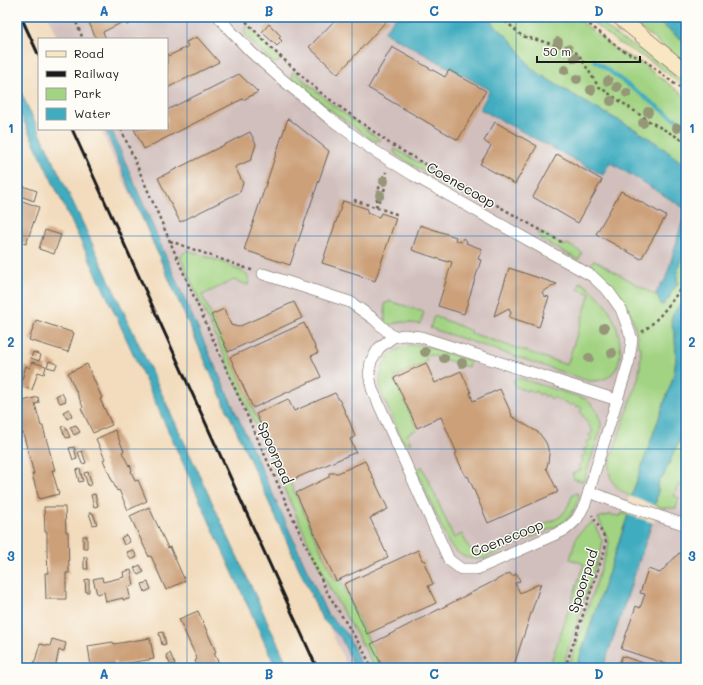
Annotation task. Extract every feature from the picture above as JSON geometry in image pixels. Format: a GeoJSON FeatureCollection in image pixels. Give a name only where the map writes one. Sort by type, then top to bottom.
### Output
{"type":"FeatureCollection","features":[{"type":"Feature","properties":{"kind":"main road"},"geometry":{"type":"LineString","coordinates":[[619,17],[686,72]]}},
{"type":"Feature","properties":{"kind":"street","name":"Coenecoop"},"geometry":{"type":"LineString","coordinates":[[219,17],[251,52],[292,88],[349,132],[389,167],[528,240],[592,276],[609,292],[622,309],[632,339],[629,361],[586,504],[577,520],[565,530],[477,569],[461,569],[449,560],[372,389],[369,374],[371,361],[379,348],[392,337]]}},
{"type":"Feature","properties":{"kind":"street"},"geometry":{"type":"LineString","coordinates":[[263,274],[350,302],[374,319],[392,337],[404,335],[421,337],[617,400]]}},
{"type":"Feature","properties":{"kind":"street"},"geometry":{"type":"LineString","coordinates":[[589,492],[686,525]]}},
{"type":"Feature","properties":{"kind":"path"},"geometry":{"type":"LineString","coordinates":[[74,17],[83,38]]}},
{"type":"Feature","properties":{"kind":"path"},"geometry":{"type":"LineString","coordinates":[[242,17],[271,48],[321,93],[389,142],[429,167],[563,243]]}},
{"type":"Feature","properties":{"kind":"path"},"geometry":{"type":"LineString","coordinates":[[501,17],[522,36],[571,49],[579,55],[598,86],[649,121],[686,142]]}},
{"type":"Feature","properties":{"kind":"path"},"geometry":{"type":"LineString","coordinates":[[580,17],[622,50],[647,62],[686,93]]}},
{"type":"Feature","properties":{"kind":"path","name":"Spoorpad"},"geometry":{"type":"LineString","coordinates":[[121,130],[169,241],[327,592],[363,650],[372,668]]}},
{"type":"Feature","properties":{"kind":"path"},"geometry":{"type":"LineString","coordinates":[[376,207],[387,182],[389,167]]}},
{"type":"Feature","properties":{"kind":"path"},"geometry":{"type":"LineString","coordinates":[[376,207],[377,195],[382,179],[389,167]]}},
{"type":"Feature","properties":{"kind":"path"},"geometry":{"type":"LineString","coordinates":[[354,200],[399,215]]}},
{"type":"Feature","properties":{"kind":"path"},"geometry":{"type":"LineString","coordinates":[[169,241],[263,274]]}},
{"type":"Feature","properties":{"kind":"path"},"geometry":{"type":"LineString","coordinates":[[632,339],[647,328],[669,306],[686,280]]}},
{"type":"Feature","properties":{"kind":"path","name":"Spoorpad"},"geometry":{"type":"LineString","coordinates":[[565,668],[605,549],[606,542],[586,504]]}},
{"type":"Feature","properties":{"kind":"shaded area"},"geometry":{"type":"Polygon","coordinates":[[[48,17],[505,17],[686,193],[686,668],[348,668],[100,130],[168,130],[168,38],[58,38],[48,17]]]}},
{"type":"Feature","properties":{"kind":"green space"},"geometry":{"type":"Polygon","coordinates":[[[486,17],[576,17],[616,50],[640,62],[686,97],[686,166],[658,144],[633,128],[592,106],[532,69],[512,41],[486,17]]]}},
{"type":"Feature","properties":{"kind":"green space"},"geometry":{"type":"Polygon","coordinates":[[[586,17],[594,17],[621,39],[650,54],[686,82],[686,88],[654,63],[617,42],[586,17]]]}},
{"type":"Feature","properties":{"kind":"green space"},"geometry":{"type":"Polygon","coordinates":[[[626,17],[652,17],[686,43],[686,64],[626,17]]]}},
{"type":"Feature","properties":{"kind":"green space"},"geometry":{"type":"Polygon","coordinates":[[[246,25],[281,60],[277,63],[272,62],[247,37],[244,31],[246,25]]]}},
{"type":"Feature","properties":{"kind":"green space"},"geometry":{"type":"Polygon","coordinates":[[[293,71],[335,107],[380,140],[374,141],[332,111],[293,79],[293,71]]]}},
{"type":"Feature","properties":{"kind":"green space"},"geometry":{"type":"Polygon","coordinates":[[[395,149],[473,194],[470,197],[467,197],[396,155],[394,152],[395,149]]]}},
{"type":"Feature","properties":{"kind":"green space"},"geometry":{"type":"Polygon","coordinates":[[[539,231],[565,246],[567,244],[582,254],[578,260],[542,240],[539,235],[539,231]]]}},
{"type":"Feature","properties":{"kind":"green space"},"geometry":{"type":"Polygon","coordinates":[[[686,243],[686,297],[671,320],[675,337],[676,357],[674,375],[631,497],[619,490],[613,482],[609,464],[638,379],[641,347],[638,346],[634,322],[624,301],[617,291],[600,274],[590,267],[594,260],[657,296],[662,306],[678,283],[678,268],[686,243]]]}},
{"type":"Feature","properties":{"kind":"green space"},"geometry":{"type":"Polygon","coordinates":[[[187,250],[233,266],[233,268],[240,270],[247,275],[249,281],[248,285],[234,280],[202,295],[286,483],[290,482],[335,581],[340,579],[382,668],[375,668],[331,591],[319,566],[180,257],[187,250]]]}},
{"type":"Feature","properties":{"kind":"green space"},"geometry":{"type":"Polygon","coordinates":[[[580,282],[596,294],[603,302],[614,320],[618,332],[620,355],[617,366],[612,374],[602,380],[589,381],[430,328],[434,316],[471,331],[471,333],[567,365],[590,294],[578,289],[580,282]]]}},
{"type":"Feature","properties":{"kind":"green space"},"geometry":{"type":"Polygon","coordinates":[[[389,301],[424,312],[420,324],[403,322],[387,325],[385,319],[385,303],[388,303],[389,301]]]}},
{"type":"Feature","properties":{"kind":"green space"},"geometry":{"type":"Polygon","coordinates":[[[410,345],[423,345],[470,361],[468,367],[428,354],[425,363],[394,377],[417,429],[407,434],[411,443],[407,443],[403,441],[381,393],[381,372],[391,354],[397,350],[410,345]]]}},
{"type":"Feature","properties":{"kind":"green space"},"geometry":{"type":"Polygon","coordinates":[[[519,378],[586,399],[596,409],[601,423],[600,432],[584,480],[574,479],[572,474],[581,470],[578,465],[583,462],[581,457],[586,454],[583,450],[588,446],[586,442],[592,439],[589,435],[593,432],[580,411],[582,409],[579,406],[576,407],[573,403],[570,406],[567,402],[564,403],[561,399],[558,401],[554,397],[551,399],[548,395],[545,397],[542,393],[539,395],[536,391],[533,393],[530,389],[527,391],[516,387],[513,381],[519,378]]]}},
{"type":"Feature","properties":{"kind":"green space"},"geometry":{"type":"Polygon","coordinates":[[[686,426],[686,477],[683,486],[678,485],[674,496],[679,498],[676,508],[663,508],[655,505],[658,490],[657,487],[686,426]]]}},
{"type":"Feature","properties":{"kind":"green space"},"geometry":{"type":"Polygon","coordinates":[[[422,466],[454,538],[462,534],[470,548],[475,552],[483,552],[558,518],[566,510],[573,494],[577,493],[579,496],[570,515],[561,524],[485,558],[474,559],[455,551],[448,542],[418,473],[422,466]]]}},
{"type":"Feature","properties":{"kind":"green space"},"geometry":{"type":"Polygon","coordinates":[[[622,513],[628,515],[576,668],[568,668],[609,544],[598,518],[609,515],[621,516],[622,513]]]}},
{"type":"Feature","properties":{"kind":"green space"},"geometry":{"type":"Polygon","coordinates":[[[593,522],[602,540],[602,547],[562,668],[549,668],[584,564],[570,559],[577,537],[581,531],[593,522]]]}},
{"type":"Feature","properties":{"kind":"water"},"geometry":{"type":"Polygon","coordinates":[[[396,17],[486,17],[512,41],[532,69],[592,106],[633,128],[658,144],[686,166],[686,209],[610,162],[603,175],[480,109],[490,90],[384,32],[396,17]]]}},
{"type":"Feature","properties":{"kind":"water"},"geometry":{"type":"Polygon","coordinates":[[[652,17],[686,17],[686,43],[652,17]]]}},
{"type":"Feature","properties":{"kind":"water"},"geometry":{"type":"Polygon","coordinates":[[[17,84],[289,668],[276,668],[111,305],[17,107],[17,84]]]}},
{"type":"Feature","properties":{"kind":"water"},"geometry":{"type":"Polygon","coordinates":[[[105,130],[111,130],[175,278],[327,614],[348,636],[362,668],[355,668],[341,638],[322,619],[184,314],[105,130]]]}},
{"type":"Feature","properties":{"kind":"water"},"geometry":{"type":"Polygon","coordinates":[[[686,209],[686,243],[678,270],[678,283],[662,306],[656,293],[667,275],[686,209]]]}},
{"type":"Feature","properties":{"kind":"water"},"geometry":{"type":"Polygon","coordinates":[[[686,297],[686,426],[663,477],[660,478],[657,487],[658,490],[652,523],[603,668],[576,668],[628,515],[631,497],[674,375],[676,357],[675,337],[671,321],[673,314],[686,297]]]}},
{"type":"Feature","properties":{"kind":"pier"},"geometry":{"type":"Polygon","coordinates":[[[629,496],[657,506],[654,523],[626,514],[629,496]]]}},
{"type":"Feature","properties":{"kind":"building"},"geometry":{"type":"Polygon","coordinates":[[[87,17],[143,17],[127,25],[125,21],[103,32],[106,38],[96,38],[87,17]]]}},
{"type":"Feature","properties":{"kind":"building"},"geometry":{"type":"Polygon","coordinates":[[[338,17],[390,17],[338,74],[309,47],[338,17]]]}},
{"type":"Feature","properties":{"kind":"building"},"geometry":{"type":"Polygon","coordinates":[[[269,24],[281,36],[279,38],[282,41],[277,46],[262,32],[269,24]]]}},
{"type":"Feature","properties":{"kind":"building"},"geometry":{"type":"Polygon","coordinates":[[[197,37],[219,62],[168,88],[168,56],[188,47],[186,42],[197,37]]]}},
{"type":"Feature","properties":{"kind":"building"},"geometry":{"type":"Polygon","coordinates":[[[392,47],[445,77],[449,70],[486,91],[458,140],[368,88],[392,47]]]}},
{"type":"Feature","properties":{"kind":"building"},"geometry":{"type":"Polygon","coordinates":[[[239,74],[258,92],[144,149],[134,130],[168,130],[168,110],[239,74]]]}},
{"type":"Feature","properties":{"kind":"building"},"geometry":{"type":"Polygon","coordinates":[[[288,118],[329,151],[290,265],[244,250],[288,118]]]}},
{"type":"Feature","properties":{"kind":"building"},"geometry":{"type":"Polygon","coordinates":[[[495,122],[537,146],[515,184],[480,164],[491,146],[484,141],[495,122]]]}},
{"type":"Feature","properties":{"kind":"building"},"geometry":{"type":"Polygon","coordinates":[[[250,132],[256,144],[251,160],[235,167],[243,183],[240,192],[180,222],[158,178],[250,132]]]}},
{"type":"Feature","properties":{"kind":"building"},"geometry":{"type":"Polygon","coordinates":[[[557,154],[602,180],[578,223],[533,197],[557,154]]]}},
{"type":"Feature","properties":{"kind":"building"},"geometry":{"type":"Polygon","coordinates":[[[17,184],[37,191],[34,201],[17,195],[17,184]]]}},
{"type":"Feature","properties":{"kind":"building"},"geometry":{"type":"Polygon","coordinates":[[[621,191],[666,216],[641,259],[596,234],[621,191]]]}},
{"type":"Feature","properties":{"kind":"building"},"geometry":{"type":"Polygon","coordinates":[[[20,200],[39,207],[26,244],[17,241],[17,208],[20,200]]]}},
{"type":"Feature","properties":{"kind":"building"},"geometry":{"type":"Polygon","coordinates":[[[343,201],[368,209],[367,213],[379,217],[381,213],[396,218],[375,281],[322,263],[343,201]]]}},
{"type":"Feature","properties":{"kind":"building"},"geometry":{"type":"Polygon","coordinates":[[[420,225],[456,237],[455,240],[461,242],[463,238],[467,241],[466,243],[482,249],[478,259],[481,260],[464,314],[438,306],[452,262],[412,250],[420,225]]]}},
{"type":"Feature","properties":{"kind":"building"},"geometry":{"type":"Polygon","coordinates":[[[45,230],[61,235],[54,254],[39,249],[45,230]]]}},
{"type":"Feature","properties":{"kind":"building"},"geometry":{"type":"Polygon","coordinates":[[[509,268],[557,284],[542,292],[544,296],[549,297],[539,327],[509,317],[511,313],[509,308],[494,316],[509,268]]]}},
{"type":"Feature","properties":{"kind":"building"},"geometry":{"type":"Polygon","coordinates":[[[294,302],[302,318],[228,352],[211,315],[224,309],[231,325],[238,327],[294,302]]]}},
{"type":"Feature","properties":{"kind":"building"},"geometry":{"type":"Polygon","coordinates":[[[36,320],[74,333],[68,352],[29,340],[36,320]]]}},
{"type":"Feature","properties":{"kind":"building"},"geometry":{"type":"Polygon","coordinates":[[[304,323],[318,353],[311,356],[321,377],[253,408],[230,357],[304,323]]]}},
{"type":"Feature","properties":{"kind":"building"},"geometry":{"type":"Polygon","coordinates":[[[33,352],[41,355],[39,361],[31,358],[33,352]]]}},
{"type":"Feature","properties":{"kind":"building"},"geometry":{"type":"Polygon","coordinates":[[[49,361],[57,364],[55,369],[47,367],[49,361]]]}},
{"type":"Feature","properties":{"kind":"building"},"geometry":{"type":"Polygon","coordinates":[[[32,362],[46,366],[44,374],[38,372],[32,390],[20,386],[26,366],[30,368],[32,362]]]}},
{"type":"Feature","properties":{"kind":"building"},"geometry":{"type":"Polygon","coordinates":[[[426,363],[435,383],[461,371],[473,401],[500,389],[512,415],[511,416],[539,433],[545,441],[549,454],[546,469],[558,492],[488,523],[468,476],[466,477],[455,454],[457,453],[441,417],[417,428],[394,378],[426,363]]]}},
{"type":"Feature","properties":{"kind":"building"},"geometry":{"type":"Polygon","coordinates":[[[87,364],[102,398],[100,399],[112,425],[93,433],[81,408],[83,407],[68,373],[87,364]]]}},
{"type":"Feature","properties":{"kind":"building"},"geometry":{"type":"Polygon","coordinates":[[[62,393],[66,401],[60,403],[56,396],[62,393]]]}},
{"type":"Feature","properties":{"kind":"building"},"geometry":{"type":"Polygon","coordinates":[[[335,393],[351,425],[355,437],[350,439],[356,452],[287,482],[256,414],[288,399],[294,411],[335,393]]]}},
{"type":"Feature","properties":{"kind":"building"},"geometry":{"type":"Polygon","coordinates":[[[38,397],[39,403],[35,404],[41,426],[43,426],[55,470],[52,470],[59,494],[39,499],[23,433],[21,433],[17,419],[17,407],[24,405],[23,401],[38,397]]]}},
{"type":"Feature","properties":{"kind":"building"},"geometry":{"type":"Polygon","coordinates":[[[69,409],[72,416],[67,419],[63,412],[69,409]]]}},
{"type":"Feature","properties":{"kind":"building"},"geometry":{"type":"Polygon","coordinates":[[[76,425],[80,432],[74,435],[70,427],[76,425]]]}},
{"type":"Feature","properties":{"kind":"building"},"geometry":{"type":"Polygon","coordinates":[[[65,426],[70,437],[66,438],[61,427],[65,426]]]}},
{"type":"Feature","properties":{"kind":"building"},"geometry":{"type":"Polygon","coordinates":[[[115,430],[124,451],[122,452],[129,466],[130,465],[135,481],[138,480],[147,501],[128,510],[119,490],[117,491],[103,460],[105,459],[96,439],[115,430]]]}},
{"type":"Feature","properties":{"kind":"building"},"geometry":{"type":"Polygon","coordinates":[[[74,447],[77,459],[73,460],[69,448],[74,447]]]}},
{"type":"Feature","properties":{"kind":"building"},"geometry":{"type":"Polygon","coordinates":[[[82,451],[86,463],[82,464],[78,452],[82,451]]]}},
{"type":"Feature","properties":{"kind":"building"},"geometry":{"type":"Polygon","coordinates":[[[365,461],[388,509],[370,518],[388,557],[336,581],[296,493],[329,477],[329,473],[338,473],[365,461]]]}},
{"type":"Feature","properties":{"kind":"building"},"geometry":{"type":"Polygon","coordinates":[[[80,469],[83,481],[79,482],[76,470],[80,469]]]}},
{"type":"Feature","properties":{"kind":"building"},"geometry":{"type":"Polygon","coordinates":[[[88,472],[92,484],[88,486],[84,473],[88,472]]]}},
{"type":"Feature","properties":{"kind":"building"},"geometry":{"type":"Polygon","coordinates":[[[95,494],[98,506],[94,507],[91,495],[95,494]]]}},
{"type":"Feature","properties":{"kind":"building"},"geometry":{"type":"Polygon","coordinates":[[[44,507],[65,507],[66,532],[68,532],[69,573],[66,573],[66,599],[46,599],[45,573],[48,573],[47,532],[45,532],[44,507]]]}},
{"type":"Feature","properties":{"kind":"building"},"geometry":{"type":"Polygon","coordinates":[[[149,507],[168,548],[170,547],[185,581],[166,590],[151,556],[149,557],[130,516],[149,507]]]}},
{"type":"Feature","properties":{"kind":"building"},"geometry":{"type":"Polygon","coordinates":[[[89,513],[93,513],[97,524],[93,525],[89,513]]]}},
{"type":"Feature","properties":{"kind":"building"},"geometry":{"type":"Polygon","coordinates":[[[126,535],[130,542],[124,545],[121,538],[126,535]]]}},
{"type":"Feature","properties":{"kind":"building"},"geometry":{"type":"Polygon","coordinates":[[[83,536],[87,536],[87,548],[83,548],[83,536]]]}},
{"type":"Feature","properties":{"kind":"building"},"geometry":{"type":"Polygon","coordinates":[[[133,550],[137,557],[131,560],[127,552],[133,550]]]}},
{"type":"Feature","properties":{"kind":"building"},"geometry":{"type":"Polygon","coordinates":[[[418,550],[422,560],[426,561],[425,565],[433,584],[428,586],[436,603],[367,634],[344,584],[418,550]]]}},
{"type":"Feature","properties":{"kind":"building"},"geometry":{"type":"Polygon","coordinates":[[[679,553],[686,556],[686,668],[678,668],[621,649],[636,606],[640,608],[645,594],[640,593],[648,569],[660,573],[679,553]]]}},
{"type":"Feature","properties":{"kind":"building"},"geometry":{"type":"Polygon","coordinates":[[[84,557],[87,557],[88,569],[84,569],[84,557]]]}},
{"type":"Feature","properties":{"kind":"building"},"geometry":{"type":"Polygon","coordinates":[[[140,565],[144,572],[138,575],[134,568],[140,565]]]}},
{"type":"Feature","properties":{"kind":"building"},"geometry":{"type":"Polygon","coordinates":[[[131,570],[134,585],[128,587],[129,599],[123,600],[123,598],[106,602],[104,592],[97,594],[93,579],[102,577],[103,582],[124,577],[123,572],[131,570]]]}},
{"type":"Feature","properties":{"kind":"building"},"geometry":{"type":"Polygon","coordinates":[[[510,573],[512,576],[517,574],[520,581],[515,583],[520,593],[541,583],[513,668],[383,668],[371,644],[510,573]]]}},
{"type":"Feature","properties":{"kind":"building"},"geometry":{"type":"Polygon","coordinates":[[[89,579],[89,592],[86,592],[85,580],[89,579]]]}},
{"type":"Feature","properties":{"kind":"building"},"geometry":{"type":"Polygon","coordinates":[[[148,582],[151,589],[145,592],[142,584],[148,582]]]}},
{"type":"Feature","properties":{"kind":"building"},"geometry":{"type":"Polygon","coordinates":[[[198,611],[216,652],[214,653],[221,668],[198,668],[195,661],[197,659],[179,619],[198,611]]]}},
{"type":"Feature","properties":{"kind":"building"},"geometry":{"type":"Polygon","coordinates":[[[163,632],[166,644],[162,645],[159,633],[163,632]]]}},
{"type":"Feature","properties":{"kind":"building"},"geometry":{"type":"Polygon","coordinates":[[[150,638],[154,659],[116,665],[116,662],[91,666],[88,646],[113,642],[114,644],[150,638]]]}},
{"type":"Feature","properties":{"kind":"building"},"geometry":{"type":"Polygon","coordinates":[[[52,639],[66,643],[64,651],[59,650],[55,668],[33,668],[40,644],[50,646],[52,639]]]}},
{"type":"Feature","properties":{"kind":"building"},"geometry":{"type":"Polygon","coordinates":[[[170,653],[175,664],[171,666],[166,655],[170,653]]]}},
{"type":"Feature","properties":{"kind":"building"},"geometry":{"type":"Polygon","coordinates":[[[622,656],[658,668],[618,668],[622,656]]]}},
{"type":"Feature","properties":{"kind":"waterway"},"geometry":{"type":"LineString","coordinates":[[594,60],[672,117],[686,125]]}},
{"type":"Feature","properties":{"kind":"railway"},"geometry":{"type":"LineString","coordinates":[[21,17],[38,54]]}},
{"type":"Feature","properties":{"kind":"railway"},"geometry":{"type":"LineString","coordinates":[[72,130],[317,668]]}}]}
